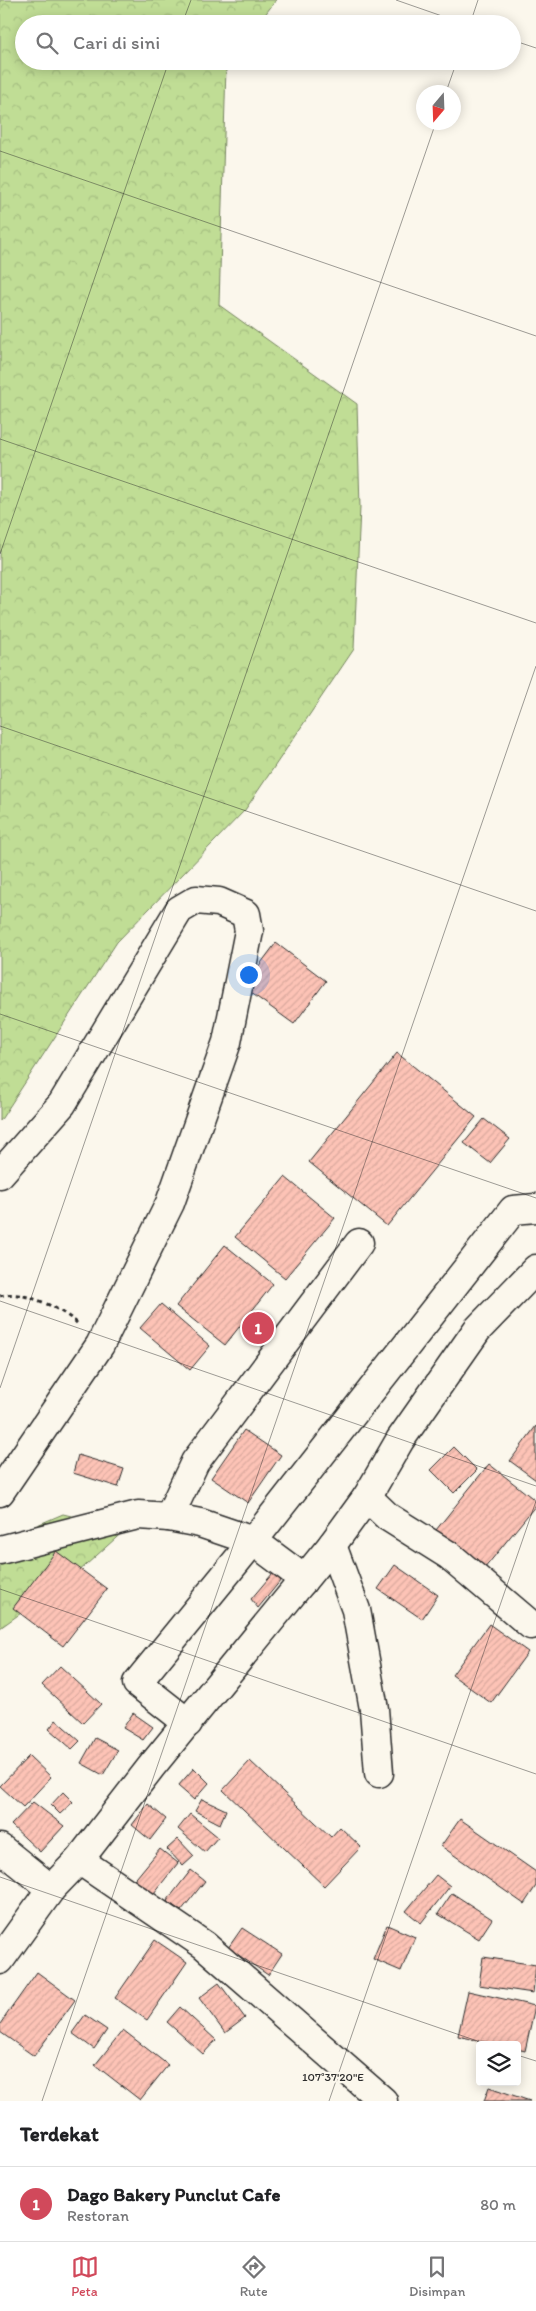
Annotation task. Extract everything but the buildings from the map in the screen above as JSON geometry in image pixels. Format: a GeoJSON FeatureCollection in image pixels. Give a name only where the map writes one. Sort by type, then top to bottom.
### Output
{"type":"FeatureCollection","features":[{"type":"Feature","properties":{"kind":"street"},"geometry":{"type":"LineString","coordinates":[[0,1174],[62,1104],[179,910],[196,900],[219,902],[246,914],[249,931],[227,1042],[170,1203],[100,1345],[0,1492]]}},
{"type":"Feature","properties":{"kind":"street"},"geometry":{"type":"LineString","coordinates":[[188,1723],[137,1683],[253,1541],[513,1210],[536,1208]]}},
{"type":"Feature","properties":{"kind":"street"},"geometry":{"type":"LineString","coordinates":[[169,1517],[195,1462],[359,1244]]}},
{"type":"Feature","properties":{"kind":"street"},"geometry":{"type":"LineString","coordinates":[[0,1960],[50,1889],[79,1860],[332,1545],[367,1497],[400,1440],[477,1330],[536,1269]]}},
{"type":"Feature","properties":{"kind":"street"},"geometry":{"type":"LineString","coordinates":[[367,1497],[388,1517],[450,1556],[531,1625]]}},
{"type":"Feature","properties":{"kind":"street"},"geometry":{"type":"LineString","coordinates":[[0,1550],[138,1515],[169,1517],[200,1523],[253,1541],[292,1570],[302,1582]]}},
{"type":"Feature","properties":{"kind":"street"},"geometry":{"type":"LineString","coordinates":[[332,1545],[356,1610],[374,1709],[379,1773]]}},
{"type":"Feature","properties":{"kind":"street"},"geometry":{"type":"LineString","coordinates":[[0,1848],[50,1889]]}},
{"type":"Feature","properties":{"kind":"street"},"geometry":{"type":"LineString","coordinates":[[79,1860],[204,1945],[383,2101]]}},
{"type":"Feature","properties":{"kind":"path"},"geometry":{"type":"LineString","coordinates":[[0,1296],[35,1298],[69,1315],[100,1345]]}},
{"type":"Feature","properties":{"kind":"green space"},"geometry":{"type":"Polygon","coordinates":[[[0,0],[276,0],[265,15],[15,15],[15,70],[226,70],[219,305],[357,404],[360,507],[354,649],[245,810],[117,942],[0,1121],[0,0]]]}},
{"type":"Feature","properties":{"kind":"green space"},"geometry":{"type":"Polygon","coordinates":[[[63,1514],[126,1529],[76,1574],[0,1628],[0,1541],[63,1514]]]}},
{"type":"Feature","properties":{"kind":"place","name":"Dago Bakery Punclut Cafe"},"geometry":{"type":"Point","coordinates":[258,1328]}}]}
